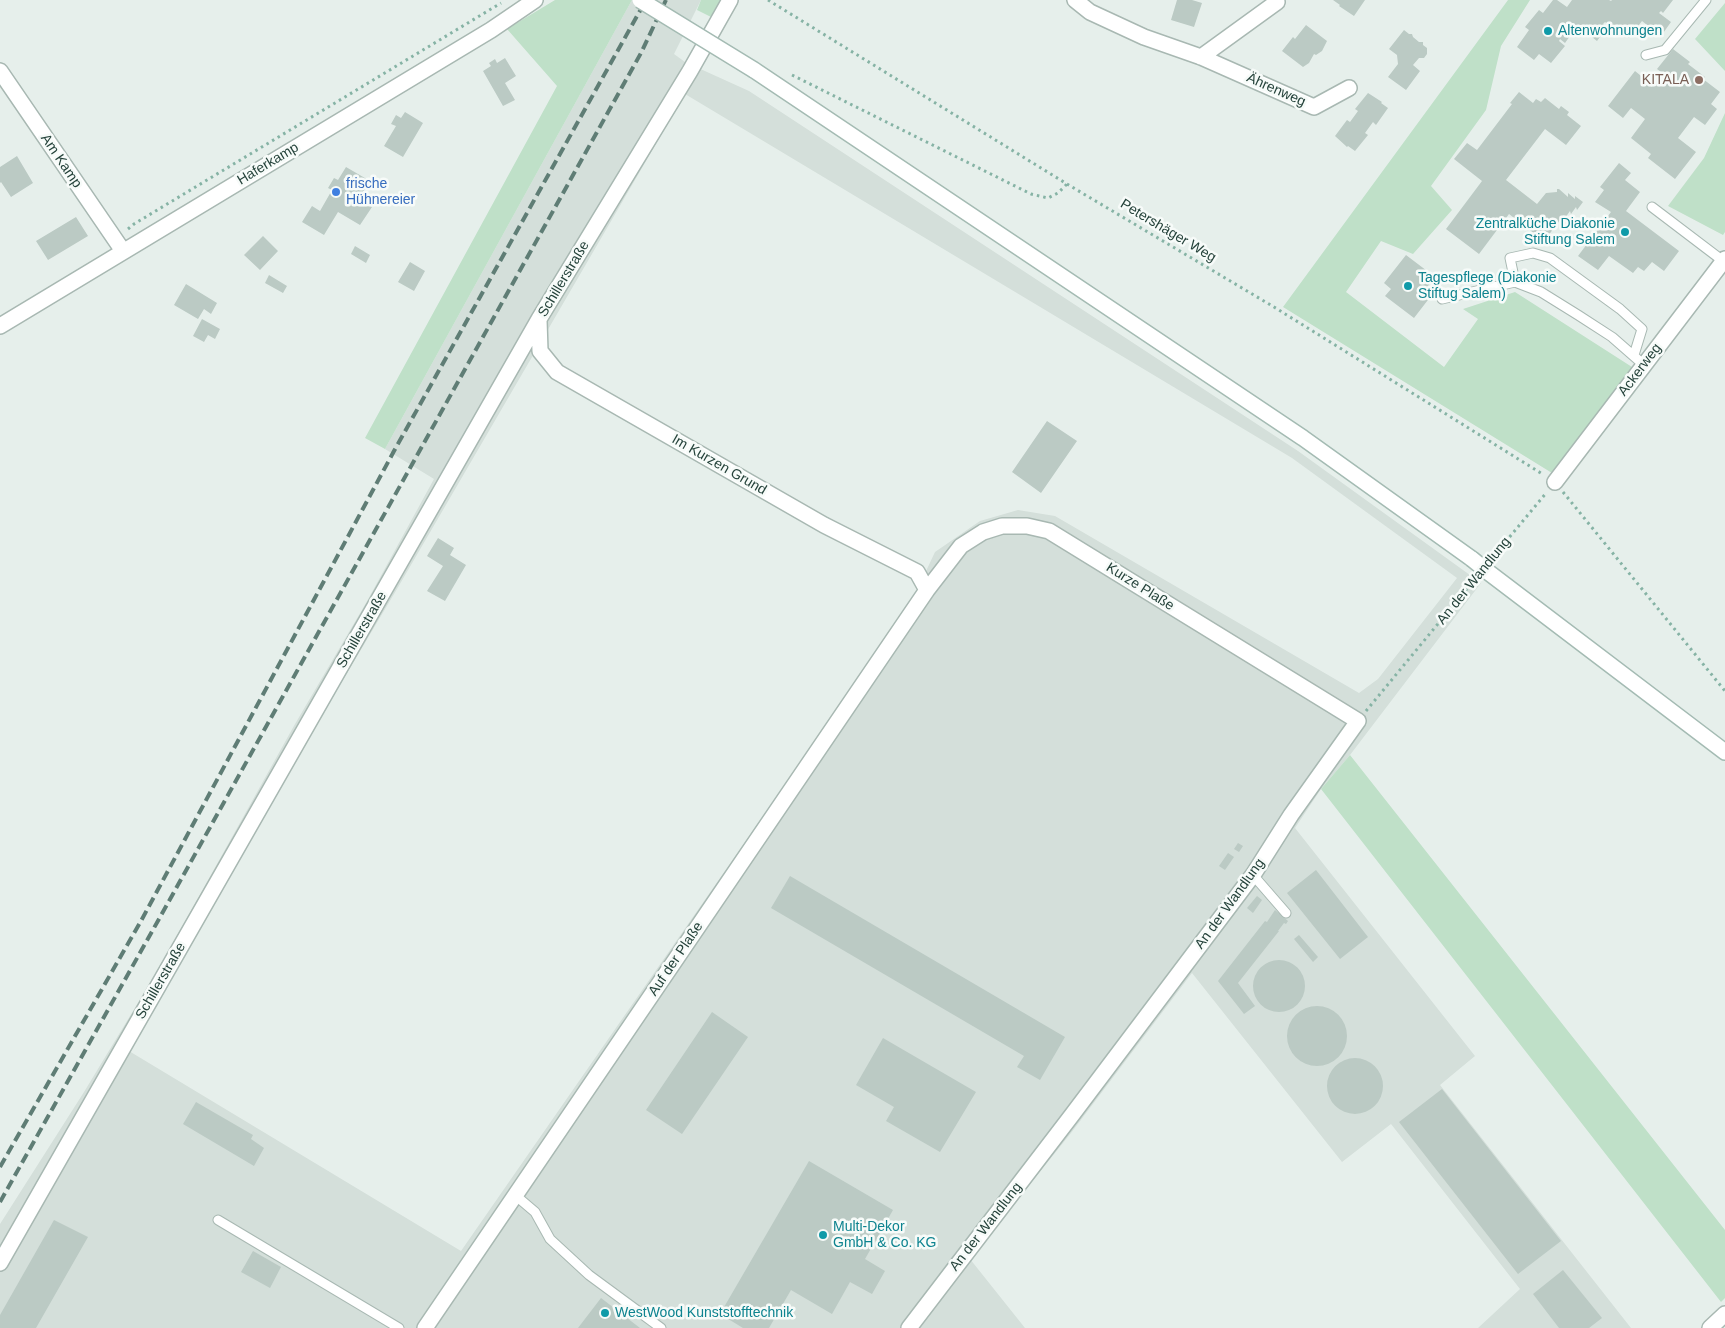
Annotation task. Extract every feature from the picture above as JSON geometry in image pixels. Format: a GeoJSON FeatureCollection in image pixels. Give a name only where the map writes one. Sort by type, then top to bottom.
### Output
{"type":"FeatureCollection","features":[{"type":"Feature","properties":{"kind":"street","name":"Haferkamp"},"geometry":{"type":"LineString","coordinates":[[0,326],[491,30],[535,0]]}},
{"type":"Feature","properties":{"kind":"street"},"geometry":{"type":"LineString","coordinates":[[640,0],[754,70],[1303,438],[1486,569],[1725,752]]}},
{"type":"Feature","properties":{"kind":"street","name":"Schillerstraße"},"geometry":{"type":"LineString","coordinates":[[0,1263],[539,319],[690,71],[730,0]]}},
{"type":"Feature","properties":{"kind":"street","name":"Ährenweg"},"geometry":{"type":"LineString","coordinates":[[1075,0],[1090,12],[1144,37],[1201,57],[1314,107],[1349,88]]}},
{"type":"Feature","properties":{"kind":"street"},"geometry":{"type":"LineString","coordinates":[[1201,57],[1277,2]]}},
{"type":"Feature","properties":{"kind":"street","name":"Am Kamp"},"geometry":{"type":"LineString","coordinates":[[0,71],[122,251]]}},
{"type":"Feature","properties":{"kind":"street","name":"Ackerweg"},"geometry":{"type":"LineString","coordinates":[[1555,482],[1639,360],[1724,260]]}},
{"type":"Feature","properties":{"kind":"street","name":"Im Kurzen Grund"},"geometry":{"type":"LineString","coordinates":[[539,319],[540,351],[556,372],[824,525],[917,572],[927,590]]}},
{"type":"Feature","properties":{"kind":"street","name":"Kurze Plaße"},"geometry":{"type":"LineString","coordinates":[[927,590],[961,546],[983,532],[1002,526],[1027,526],[1049,531],[1358,721]]}},
{"type":"Feature","properties":{"kind":"street","name":"Auf der Plaße"},"geometry":{"type":"LineString","coordinates":[[424,1328],[927,590]]}},
{"type":"Feature","properties":{"kind":"street","name":"An der Wandlung"},"geometry":{"type":"LineString","coordinates":[[908,1328],[1253,875],[1291,815],[1358,721]]}},
{"type":"Feature","properties":{"kind":"street"},"geometry":{"type":"LineString","coordinates":[[1710,1328],[1725,1314]]}},
{"type":"Feature","properties":{"kind":"lane"},"geometry":{"type":"LineString","coordinates":[[1646,55],[1665,50],[1706,0]]}},
{"type":"Feature","properties":{"kind":"lane"},"geometry":{"type":"LineString","coordinates":[[1652,207],[1724,260]]}},
{"type":"Feature","properties":{"kind":"lane"},"geometry":{"type":"LineString","coordinates":[[1515,282],[1510,258],[1532,253],[1550,258],[1620,309],[1642,329],[1639,360]]}},
{"type":"Feature","properties":{"kind":"lane"},"geometry":{"type":"LineString","coordinates":[[1442,299],[1515,282],[1541,292],[1612,337],[1639,360]]}},
{"type":"Feature","properties":{"kind":"lane"},"geometry":{"type":"LineString","coordinates":[[1253,875],[1286,913]]}},
{"type":"Feature","properties":{"kind":"lane"},"geometry":{"type":"LineString","coordinates":[[515,1195],[535,1212],[550,1239],[589,1275],[661,1328]]}},
{"type":"Feature","properties":{"kind":"lane"},"geometry":{"type":"LineString","coordinates":[[218,1220],[399,1328]]}},
{"type":"Feature","properties":{"kind":"path","name":"Petershäger Weg"},"geometry":{"type":"LineString","coordinates":[[768,0],[1068,184],[1274,307],[1555,482],[1725,691]]}},
{"type":"Feature","properties":{"kind":"path"},"geometry":{"type":"LineString","coordinates":[[787,72],[1031,194],[1048,198],[1058,193],[1068,184]]}},
{"type":"Feature","properties":{"kind":"path","name":"An der Wandlung"},"geometry":{"type":"LineString","coordinates":[[1358,721],[1486,569],[1555,482]]}},
{"type":"Feature","properties":{"kind":"shaded area"},"geometry":{"type":"Polygon","coordinates":[[[632,0],[701,0],[674,54],[685,62],[749,91],[1298,451],[1481,583],[1350,755],[1321,789],[1295,828],[1475,1056],[1440,1085],[1631,1328],[1478,1328],[1520,1289],[1391,1124],[1342,1162],[1192,973],[1071,1133],[970,1259],[1025,1328],[0,1328],[0,1224],[84,1092],[159,968],[295,724],[366,603],[434,479],[385,449],[632,0]],[[685,94],[397,589],[124,1048],[461,1251],[911,603],[935,552],[980,521],[1018,510],[1055,516],[1359,693],[1378,679],[1457,578],[1292,458],[685,94]]]}},
{"type":"Feature","properties":{"kind":"green space"},"geometry":{"type":"Polygon","coordinates":[[[555,0],[632,0],[385,449],[365,438],[557,86],[507,29],[555,0]]]}},
{"type":"Feature","properties":{"kind":"green space"},"geometry":{"type":"Polygon","coordinates":[[[701,0],[723,0],[713,18],[697,10],[701,0]]]}},
{"type":"Feature","properties":{"kind":"green space"},"geometry":{"type":"Polygon","coordinates":[[[1508,0],[1530,0],[1501,46],[1486,110],[1431,186],[1452,210],[1413,254],[1381,241],[1346,292],[1444,367],[1478,319],[1463,309],[1515,292],[1632,367],[1552,473],[1283,307],[1508,0]]]}},
{"type":"Feature","properties":{"kind":"green space"},"geometry":{"type":"Polygon","coordinates":[[[1725,3],[1725,71],[1695,39],[1725,3]]]}},
{"type":"Feature","properties":{"kind":"green space"},"geometry":{"type":"Polygon","coordinates":[[[1725,113],[1725,232],[1723,235],[1668,206],[1704,158],[1725,113]]]}},
{"type":"Feature","properties":{"kind":"green space"},"geometry":{"type":"Polygon","coordinates":[[[1350,755],[1725,1230],[1725,1298],[1721,1302],[1321,789],[1350,755]]]}},
{"type":"Feature","properties":{"kind":"building"},"geometry":{"type":"Polygon","coordinates":[[[1177,0],[1192,0],[1202,3],[1194,27],[1171,20],[1177,0]]]}},
{"type":"Feature","properties":{"kind":"building"},"geometry":{"type":"Polygon","coordinates":[[[1333,0],[1365,0],[1354,16],[1333,0]]]}},
{"type":"Feature","properties":{"kind":"building","name":"Altenwohnungen"},"geometry":{"type":"Polygon","coordinates":[[[1553,0],[1557,0],[1567,7],[1572,0],[1673,0],[1663,13],[1661,11],[1659,13],[1671,22],[1661,36],[1642,21],[1629,38],[1617,28],[1616,30],[1605,22],[1603,24],[1607,27],[1597,41],[1582,29],[1576,36],[1568,30],[1566,32],[1570,36],[1565,43],[1560,39],[1559,41],[1565,46],[1551,63],[1539,54],[1534,60],[1517,47],[1529,30],[1525,27],[1539,10],[1543,13],[1553,0]]]}},
{"type":"Feature","properties":{"kind":"building"},"geometry":{"type":"Polygon","coordinates":[[[1306,25],[1327,41],[1322,51],[1316,55],[1314,54],[1309,63],[1303,67],[1282,51],[1306,25]]]}},
{"type":"Feature","properties":{"kind":"building"},"geometry":{"type":"Polygon","coordinates":[[[1404,30],[1412,34],[1419,42],[1423,42],[1423,45],[1427,48],[1427,54],[1424,58],[1419,58],[1413,65],[1420,71],[1406,90],[1388,77],[1398,64],[1397,55],[1389,49],[1404,30]]]}},
{"type":"Feature","properties":{"kind":"building"},"geometry":{"type":"Polygon","coordinates":[[[1673,49],[1705,77],[1703,79],[1720,92],[1711,104],[1717,109],[1705,125],[1694,117],[1678,138],[1696,152],[1675,179],[1648,158],[1651,154],[1631,138],[1645,119],[1631,108],[1623,118],[1608,106],[1635,71],[1651,84],[1661,72],[1657,69],[1673,49]]]}},
{"type":"Feature","properties":{"kind":"building"},"geometry":{"type":"Polygon","coordinates":[[[505,58],[516,76],[505,83],[515,100],[503,106],[483,71],[491,66],[489,63],[495,59],[497,63],[505,58]]]}},
{"type":"Feature","properties":{"kind":"building"},"geometry":{"type":"Polygon","coordinates":[[[1519,92],[1533,103],[1536,99],[1541,102],[1545,98],[1559,109],[1561,106],[1569,112],[1567,115],[1581,126],[1566,145],[1545,129],[1506,180],[1537,204],[1546,193],[1557,192],[1557,189],[1568,197],[1568,193],[1575,199],[1575,196],[1583,202],[1577,210],[1576,207],[1565,218],[1564,215],[1544,241],[1509,214],[1479,254],[1446,229],[1482,181],[1454,159],[1467,143],[1477,150],[1519,92]]]}},
{"type":"Feature","properties":{"kind":"building"},"geometry":{"type":"Polygon","coordinates":[[[1368,93],[1388,108],[1376,125],[1373,122],[1365,133],[1368,135],[1355,151],[1347,147],[1335,136],[1347,120],[1350,122],[1358,111],[1355,109],[1368,93]]]}},
{"type":"Feature","properties":{"kind":"building"},"geometry":{"type":"Polygon","coordinates":[[[405,112],[423,123],[403,157],[384,146],[396,126],[391,124],[396,115],[401,118],[405,112]]]}},
{"type":"Feature","properties":{"kind":"building"},"geometry":{"type":"Polygon","coordinates":[[[17,156],[33,183],[11,197],[0,183],[0,167],[17,156]]]}},
{"type":"Feature","properties":{"kind":"building","name":"Zentralküche Diakonie Stiftung Salem"},"geometry":{"type":"Polygon","coordinates":[[[1619,163],[1631,173],[1625,180],[1640,192],[1626,211],[1679,251],[1664,271],[1652,262],[1644,271],[1638,267],[1633,273],[1609,256],[1598,270],[1578,256],[1611,212],[1595,202],[1604,190],[1600,187],[1619,163]]]}},
{"type":"Feature","properties":{"kind":"building"},"geometry":{"type":"Polygon","coordinates":[[[346,167],[370,181],[359,199],[372,207],[360,225],[338,212],[324,235],[302,222],[312,206],[320,211],[332,190],[328,188],[334,178],[338,180],[346,167]]]}},
{"type":"Feature","properties":{"kind":"building"},"geometry":{"type":"Polygon","coordinates":[[[76,217],[88,236],[48,260],[36,241],[76,217]]]}},
{"type":"Feature","properties":{"kind":"building"},"geometry":{"type":"Polygon","coordinates":[[[263,236],[278,251],[260,270],[244,255],[263,236]]]}},
{"type":"Feature","properties":{"kind":"building"},"geometry":{"type":"Polygon","coordinates":[[[355,246],[370,255],[366,263],[351,254],[355,246]]]}},
{"type":"Feature","properties":{"kind":"building","name":"Tagespflege (Diakonie Stiftug Salem)"},"geometry":{"type":"Polygon","coordinates":[[[1406,255],[1435,277],[1424,291],[1431,296],[1414,318],[1385,296],[1391,289],[1384,283],[1406,255]]]}},
{"type":"Feature","properties":{"kind":"building"},"geometry":{"type":"Polygon","coordinates":[[[410,262],[425,271],[414,291],[398,282],[410,262]]]}},
{"type":"Feature","properties":{"kind":"building"},"geometry":{"type":"Polygon","coordinates":[[[269,275],[287,286],[283,293],[265,283],[269,275]]]}},
{"type":"Feature","properties":{"kind":"building"},"geometry":{"type":"Polygon","coordinates":[[[186,284],[217,303],[211,314],[204,309],[198,319],[174,305],[186,284]]]}},
{"type":"Feature","properties":{"kind":"building"},"geometry":{"type":"Polygon","coordinates":[[[202,319],[220,329],[215,339],[208,335],[204,342],[193,336],[202,319]]]}},
{"type":"Feature","properties":{"kind":"building"},"geometry":{"type":"Polygon","coordinates":[[[1047,421],[1077,441],[1041,493],[1012,472],[1047,421]]]}},
{"type":"Feature","properties":{"kind":"building"},"geometry":{"type":"Polygon","coordinates":[[[438,538],[454,548],[450,555],[466,565],[445,601],[427,591],[443,566],[427,556],[438,538]]]}},
{"type":"Feature","properties":{"kind":"building"},"geometry":{"type":"Polygon","coordinates":[[[1238,843],[1243,846],[1239,852],[1234,849],[1238,843]]]}},
{"type":"Feature","properties":{"kind":"building"},"geometry":{"type":"Polygon","coordinates":[[[1228,853],[1234,857],[1225,870],[1219,866],[1228,853]]]}},
{"type":"Feature","properties":{"kind":"building"},"geometry":{"type":"Polygon","coordinates":[[[1316,870],[1368,937],[1340,959],[1287,893],[1316,870]]]}},
{"type":"Feature","properties":{"kind":"building"},"geometry":{"type":"Polygon","coordinates":[[[790,876],[1065,1037],[1040,1080],[1017,1067],[1024,1056],[771,908],[790,876]]]}},
{"type":"Feature","properties":{"kind":"building"},"geometry":{"type":"Polygon","coordinates":[[[1257,896],[1262,900],[1253,913],[1247,908],[1257,896]]]}},
{"type":"Feature","properties":{"kind":"building"},"geometry":{"type":"Polygon","coordinates":[[[1275,910],[1288,921],[1286,924],[1284,923],[1238,983],[1255,1006],[1244,1014],[1218,981],[1275,910]]]}},
{"type":"Feature","properties":{"kind":"building"},"geometry":{"type":"Polygon","coordinates":[[[1299,935],[1318,957],[1313,962],[1294,939],[1299,935]]]}},
{"type":"Feature","properties":{"kind":"building"},"geometry":{"type":"Polygon","coordinates":[[[1274,960],[1284,960],[1298,967],[1305,981],[1305,991],[1298,1005],[1284,1012],[1274,1012],[1264,1008],[1257,1001],[1253,991],[1253,981],[1257,971],[1264,964],[1274,960]]]}},
{"type":"Feature","properties":{"kind":"building"},"geometry":{"type":"Polygon","coordinates":[[[1317,1006],[1334,1011],[1342,1019],[1347,1036],[1342,1053],[1334,1061],[1317,1066],[1300,1061],[1292,1053],[1287,1036],[1292,1019],[1300,1011],[1317,1006]]]}},
{"type":"Feature","properties":{"kind":"building"},"geometry":{"type":"Polygon","coordinates":[[[712,1012],[748,1037],[682,1134],[646,1110],[712,1012]]]}},
{"type":"Feature","properties":{"kind":"building"},"geometry":{"type":"Polygon","coordinates":[[[883,1038],[976,1092],[940,1152],[886,1121],[894,1107],[856,1085],[883,1038]]]}},
{"type":"Feature","properties":{"kind":"building"},"geometry":{"type":"Polygon","coordinates":[[[1349,1058],[1361,1058],[1371,1062],[1379,1070],[1383,1086],[1379,1102],[1371,1110],[1361,1114],[1349,1114],[1339,1110],[1331,1102],[1327,1092],[1327,1080],[1331,1070],[1339,1062],[1349,1058]]]}},
{"type":"Feature","properties":{"kind":"building"},"geometry":{"type":"Polygon","coordinates":[[[1442,1089],[1561,1241],[1518,1274],[1399,1122],[1442,1089]]]}},
{"type":"Feature","properties":{"kind":"building"},"geometry":{"type":"Polygon","coordinates":[[[196,1102],[253,1135],[251,1139],[264,1148],[254,1166],[183,1124],[196,1102]]]}},
{"type":"Feature","properties":{"kind":"building","name":"Multi-Dekor GmbH & Co. KG"},"geometry":{"type":"Polygon","coordinates":[[[809,1161],[893,1210],[865,1259],[885,1271],[872,1294],[850,1282],[832,1314],[791,1290],[769,1328],[743,1328],[720,1314],[809,1161]]]}},
{"type":"Feature","properties":{"kind":"building"},"geometry":{"type":"Polygon","coordinates":[[[54,1220],[88,1237],[36,1328],[0,1328],[0,1315],[54,1220]]]}},
{"type":"Feature","properties":{"kind":"building"},"geometry":{"type":"Polygon","coordinates":[[[253,1251],[281,1267],[270,1288],[241,1272],[253,1251]]]}},
{"type":"Feature","properties":{"kind":"building"},"geometry":{"type":"Polygon","coordinates":[[[1563,1270],[1602,1318],[1589,1328],[1559,1328],[1533,1294],[1563,1270]]]}},
{"type":"Feature","properties":{"kind":"building","name":"WestWood Kunststofftechnik"},"geometry":{"type":"Polygon","coordinates":[[[601,1298],[640,1328],[578,1328],[601,1298]]]}},
{"type":"Feature","properties":{"kind":"railway"},"geometry":{"type":"LineString","coordinates":[[0,1167],[141,921],[394,451],[646,0]]}},
{"type":"Feature","properties":{"kind":"railway"},"geometry":{"type":"LineString","coordinates":[[0,1202],[641,53],[666,0]]}},
{"type":"Feature","properties":{"kind":"place","name":"Altenwohnungen"},"geometry":{"type":"Point","coordinates":[1548,31]}},
{"type":"Feature","properties":{"kind":"place","name":"KITALA"},"geometry":{"type":"Point","coordinates":[1699,80]}},
{"type":"Feature","properties":{"kind":"place","name":"frische Hühnereier"},"geometry":{"type":"Point","coordinates":[336,192]}},
{"type":"Feature","properties":{"kind":"place","name":"Zentralküche Diakonie Stiftung Salem"},"geometry":{"type":"Point","coordinates":[1625,232]}},
{"type":"Feature","properties":{"kind":"place","name":"Tagespflege (Diakonie Stiftug Salem)"},"geometry":{"type":"Point","coordinates":[1408,286]}},
{"type":"Feature","properties":{"kind":"place","name":"Multi-Dekor GmbH & Co. KG"},"geometry":{"type":"Point","coordinates":[823,1235]}},
{"type":"Feature","properties":{"kind":"place","name":"WestWood Kunststofftechnik"},"geometry":{"type":"Point","coordinates":[605,1313]}}]}
